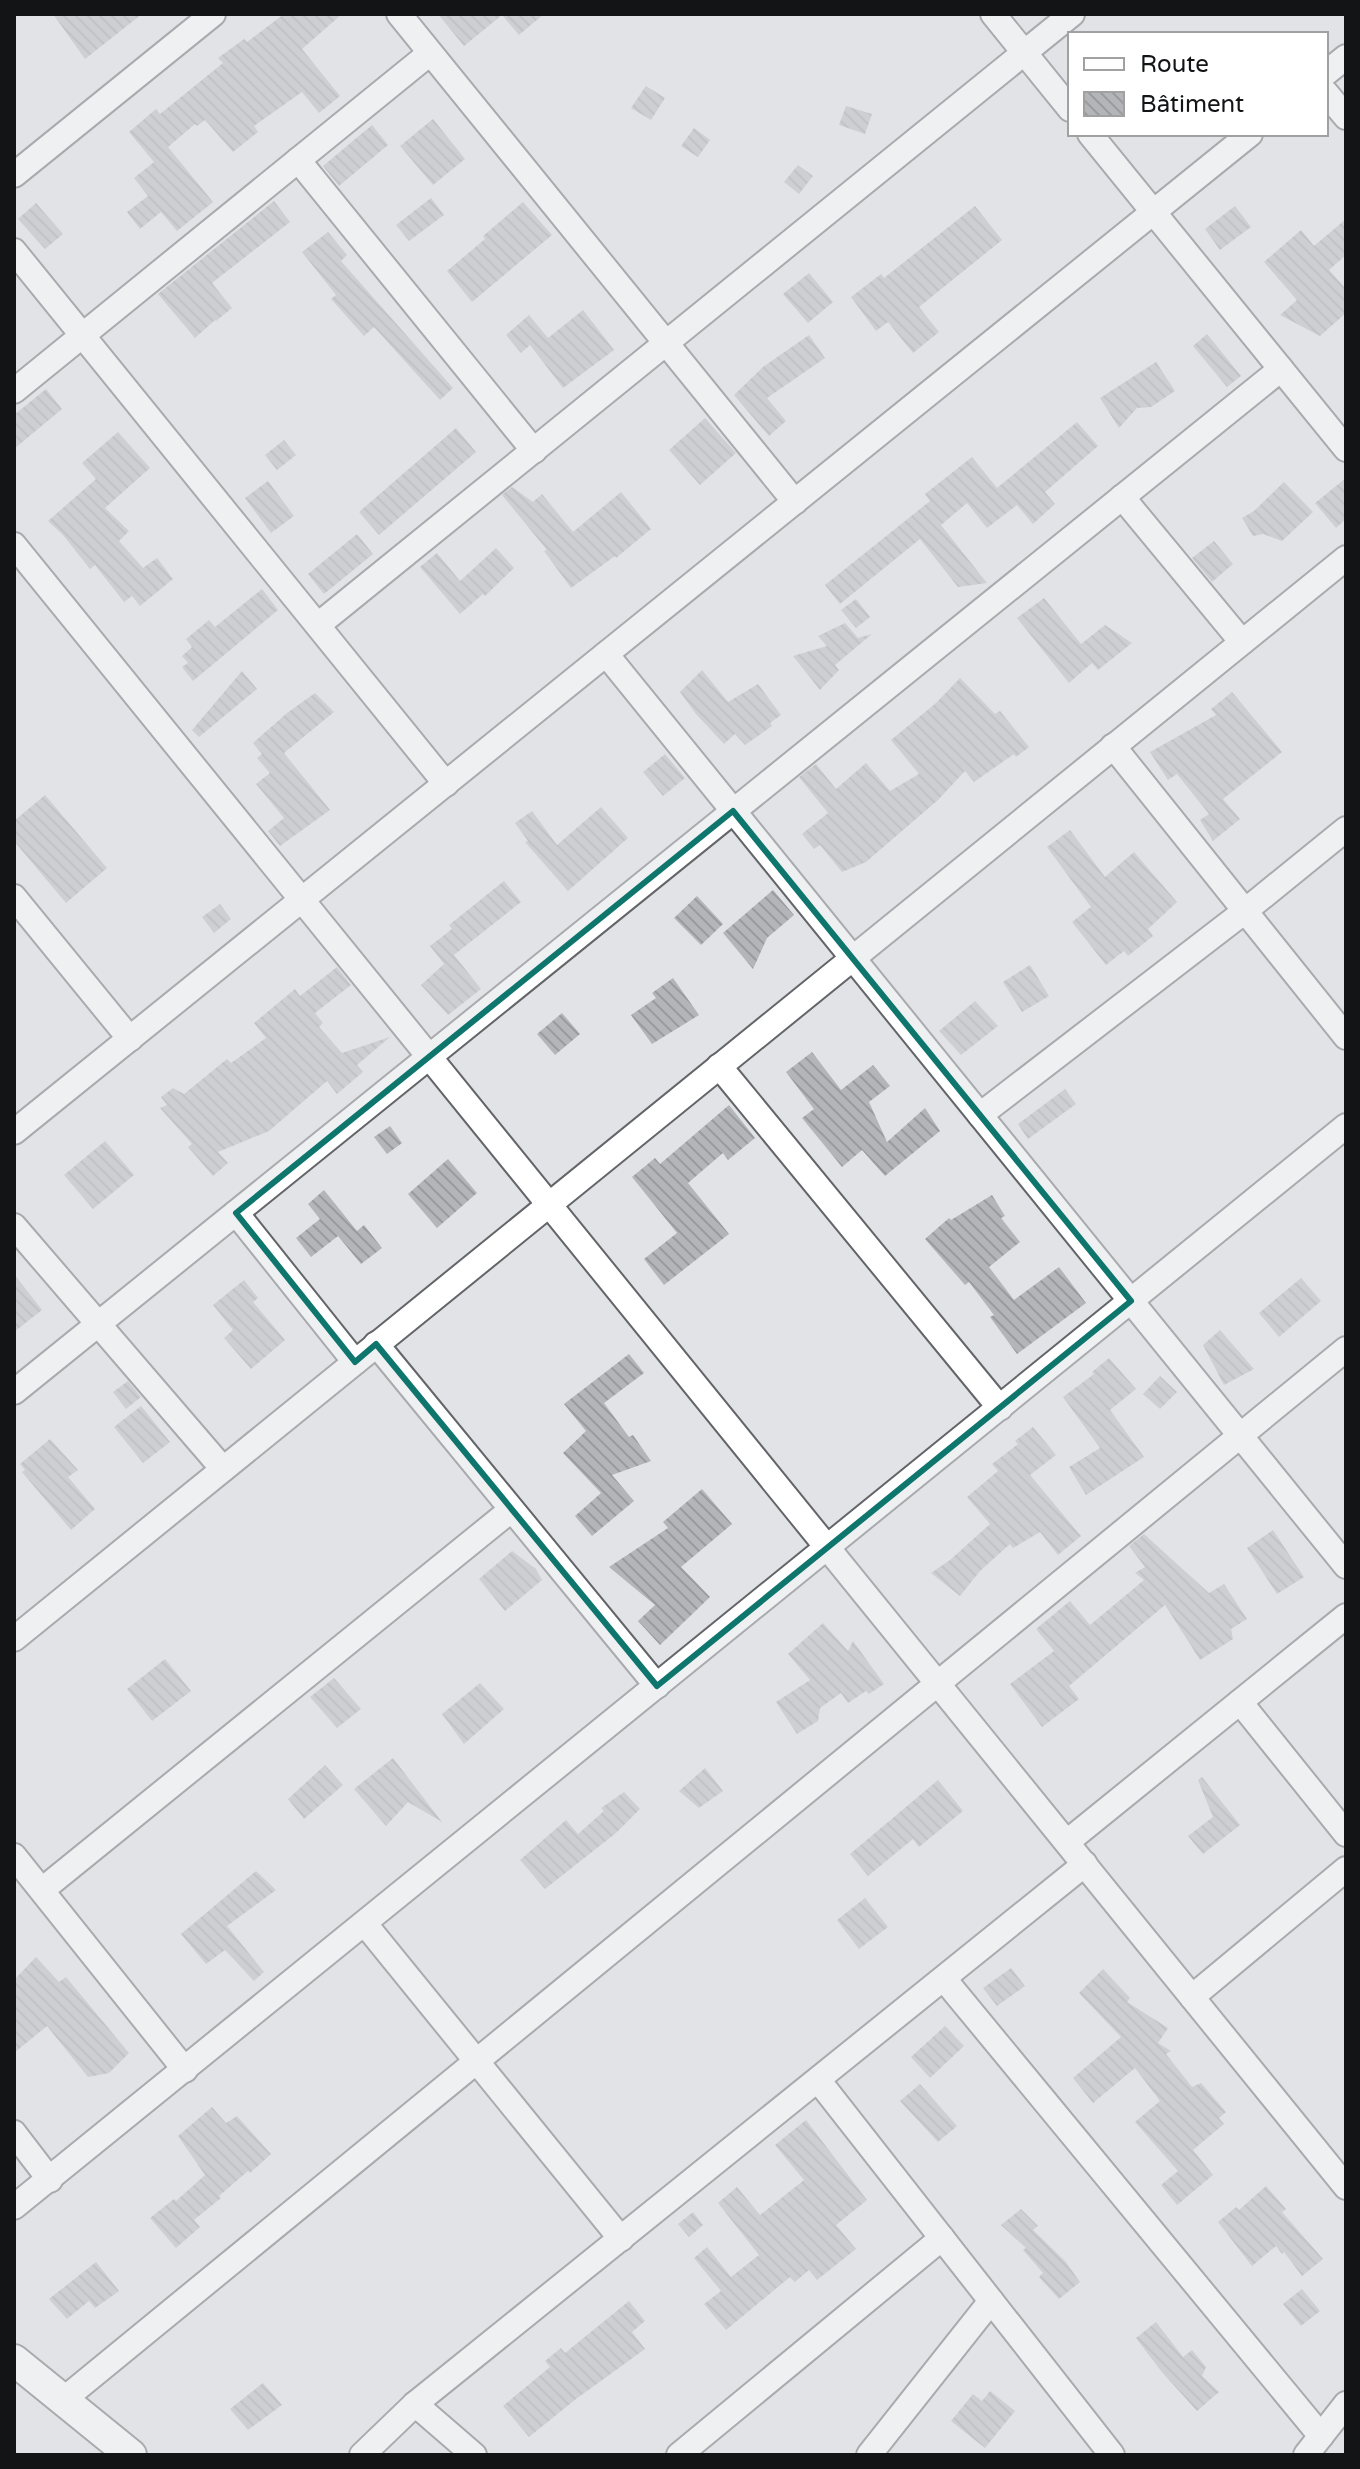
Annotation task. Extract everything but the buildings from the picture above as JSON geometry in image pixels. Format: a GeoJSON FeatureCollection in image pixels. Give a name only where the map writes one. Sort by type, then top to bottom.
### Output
{"type":"FeatureCollection","features":[{"type":"Feature","properties":{"kind":"street"},"geometry":{"type":"LineString","coordinates":[[14,175],[213,14]]}},
{"type":"Feature","properties":{"kind":"street"},"geometry":{"type":"LineString","coordinates":[[399,14],[795,502]]}},
{"type":"Feature","properties":{"kind":"street"},"geometry":{"type":"LineString","coordinates":[[993,14],[1068,107]]}},
{"type":"Feature","properties":{"kind":"street"},"geometry":{"type":"LineString","coordinates":[[318,625],[1072,14]]}},
{"type":"Feature","properties":{"kind":"street"},"geometry":{"type":"LineString","coordinates":[[14,391],[430,53]]}},
{"type":"Feature","properties":{"kind":"street"},"geometry":{"type":"LineString","coordinates":[[1328,71],[1346,57]]}},
{"type":"Feature","properties":{"kind":"street"},"geometry":{"type":"LineString","coordinates":[[1328,95],[1346,117]]}},
{"type":"Feature","properties":{"kind":"street"},"geometry":{"type":"LineString","coordinates":[[1092,136],[1346,449]]}},
{"type":"Feature","properties":{"kind":"street"},"geometry":{"type":"LineString","coordinates":[[14,1132],[1248,136]]}},
{"type":"Feature","properties":{"kind":"street"},"geometry":{"type":"LineString","coordinates":[[298,160],[534,451]]}},
{"type":"Feature","properties":{"kind":"street"},"geometry":{"type":"LineString","coordinates":[[14,251],[446,784]]}},
{"type":"Feature","properties":{"kind":"street"},"geometry":{"type":"LineString","coordinates":[[14,1392],[1281,369]]}},
{"type":"Feature","properties":{"kind":"street"},"geometry":{"type":"LineString","coordinates":[[1122,497],[1242,642]]}},
{"type":"Feature","properties":{"kind":"street"},"geometry":{"type":"LineString","coordinates":[[14,545],[1346,2187]]}},
{"type":"Feature","properties":{"kind":"street"},"geometry":{"type":"LineString","coordinates":[[14,1639],[1346,558]]}},
{"type":"Feature","properties":{"kind":"street"},"geometry":{"type":"LineString","coordinates":[[606,654],[1346,1566]]}},
{"type":"Feature","properties":{"kind":"street"},"geometry":{"type":"LineString","coordinates":[[1113,746],[1346,1037]]}},
{"type":"Feature","properties":{"kind":"street"},"geometry":{"type":"LineString","coordinates":[[980,1115],[1245,911],[1346,829]]}},
{"type":"Feature","properties":{"kind":"street"},"geometry":{"type":"LineString","coordinates":[[14,897],[130,1039]]}},
{"type":"Feature","properties":{"kind":"street"},"geometry":{"type":"LineString","coordinates":[[719,1066],[1000,1408]]}},
{"type":"Feature","properties":{"kind":"street"},"geometry":{"type":"LineString","coordinates":[[14,2207],[1346,1126]]}},
{"type":"Feature","properties":{"kind":"street"},"geometry":{"type":"LineString","coordinates":[[236,1213],[355,1362]]}},
{"type":"Feature","properties":{"kind":"street"},"geometry":{"type":"LineString","coordinates":[[14,1226],[223,1469]]}},
{"type":"Feature","properties":{"kind":"street"},"geometry":{"type":"LineString","coordinates":[[376,1344],[657,1686]]}},
{"type":"Feature","properties":{"kind":"street"},"geometry":{"type":"LineString","coordinates":[[63,2400],[1346,1349]]}},
{"type":"Feature","properties":{"kind":"street"},"geometry":{"type":"LineString","coordinates":[[42,1890],[511,1510]]}},
{"type":"Feature","properties":{"kind":"street"},"geometry":{"type":"LineString","coordinates":[[1067,1842],[1346,1616]]}},
{"type":"Feature","properties":{"kind":"street"},"geometry":{"type":"LineString","coordinates":[[1240,1702],[1346,1834]]}},
{"type":"Feature","properties":{"kind":"street"},"geometry":{"type":"LineString","coordinates":[[14,1856],[185,2070]]}},
{"type":"Feature","properties":{"kind":"street"},"geometry":{"type":"LineString","coordinates":[[362,2455],[415,2404],[1085,1864]]}},
{"type":"Feature","properties":{"kind":"street"},"geometry":{"type":"LineString","coordinates":[[1192,1997],[1346,1869]]}},
{"type":"Feature","properties":{"kind":"street"},"geometry":{"type":"LineString","coordinates":[[365,1924],[621,2239]]}},
{"type":"Feature","properties":{"kind":"street"},"geometry":{"type":"LineString","coordinates":[[944,1979],[1313,2445],[1346,2404]]}},
{"type":"Feature","properties":{"kind":"street"},"geometry":{"type":"LineString","coordinates":[[818,2080],[991,2301],[1100,2450]]}},
{"type":"Feature","properties":{"kind":"street"},"geometry":{"type":"LineString","coordinates":[[14,2133],[50,2180]]}},
{"type":"Feature","properties":{"kind":"street"},"geometry":{"type":"LineString","coordinates":[[679,2455],[942,2238]]}},
{"type":"Feature","properties":{"kind":"street"},"geometry":{"type":"LineString","coordinates":[[869,2455],[991,2301]]}},
{"type":"Feature","properties":{"kind":"street"},"geometry":{"type":"LineString","coordinates":[[14,2360],[131,2455]]}},
{"type":"Feature","properties":{"kind":"street"},"geometry":{"type":"LineString","coordinates":[[415,2404],[474,2455]]}},
{"type":"Feature","properties":{"kind":"highlighted area"},"geometry":{"type":"Polygon","coordinates":[[[733,811],[1131,1301],[657,1686],[376,1344],[355,1362],[236,1213],[733,811]]]}}]}
